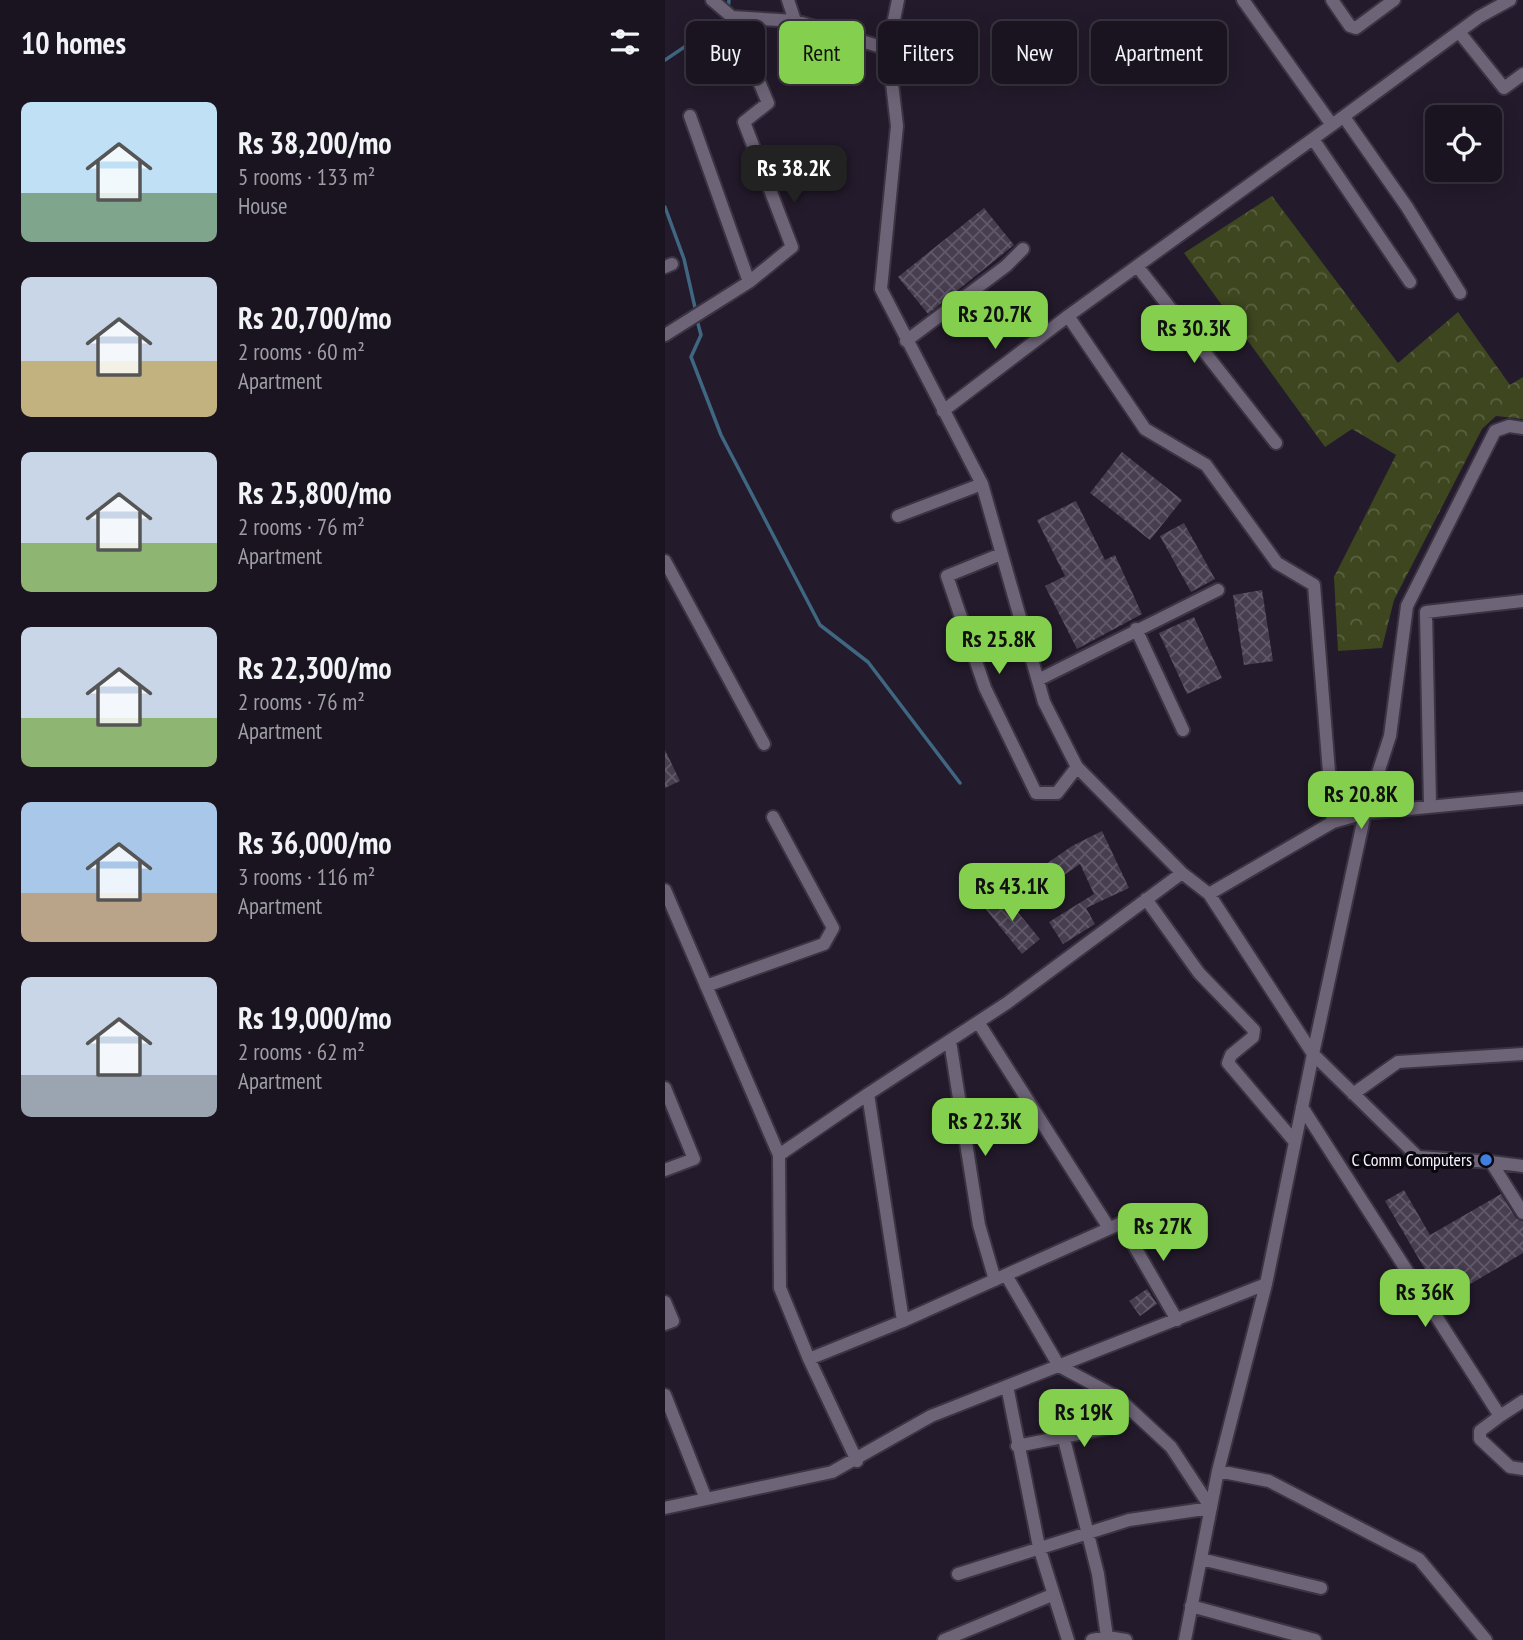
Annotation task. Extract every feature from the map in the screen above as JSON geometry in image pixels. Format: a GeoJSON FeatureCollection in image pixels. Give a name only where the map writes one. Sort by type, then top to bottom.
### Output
{"type":"FeatureCollection","features":[{"type":"Feature","properties":{"kind":"street"},"geometry":{"type":"LineString","coordinates":[[665,335],[748,282],[792,247],[744,122],[768,103],[732,17],[712,0]]}},
{"type":"Feature","properties":{"kind":"street"},"geometry":{"type":"LineString","coordinates":[[732,17],[795,21],[788,0]]}},
{"type":"Feature","properties":{"kind":"street"},"geometry":{"type":"LineString","coordinates":[[894,21],[898,0]]}},
{"type":"Feature","properties":{"kind":"street"},"geometry":{"type":"LineString","coordinates":[[1243,0],[1332,125]]}},
{"type":"Feature","properties":{"kind":"street"},"geometry":{"type":"LineString","coordinates":[[1332,0],[1350,26],[1356,28],[1394,0]]}},
{"type":"Feature","properties":{"kind":"street"},"geometry":{"type":"LineString","coordinates":[[943,411],[1068,316],[1459,32],[1510,0]]}},
{"type":"Feature","properties":{"kind":"street"},"geometry":{"type":"LineString","coordinates":[[1459,32],[1504,88],[1523,74]]}},
{"type":"Feature","properties":{"kind":"street"},"geometry":{"type":"LineString","coordinates":[[892,84],[897,126],[881,289],[982,484],[1044,702],[1077,767],[1182,873],[1209,894],[1313,1054],[1418,1157],[1523,1166]]}},
{"type":"Feature","properties":{"kind":"street"},"geometry":{"type":"LineString","coordinates":[[690,116],[748,282]]}},
{"type":"Feature","properties":{"kind":"street"},"geometry":{"type":"LineString","coordinates":[[1344,117],[1407,207],[1460,293]]}},
{"type":"Feature","properties":{"kind":"street"},"geometry":{"type":"LineString","coordinates":[[1313,139],[1410,282]]}},
{"type":"Feature","properties":{"kind":"street"},"geometry":{"type":"LineString","coordinates":[[906,341],[1006,266],[1023,249]]}},
{"type":"Feature","properties":{"kind":"street"},"geometry":{"type":"LineString","coordinates":[[1137,266],[1276,443]]}},
{"type":"Feature","properties":{"kind":"street"},"geometry":{"type":"LineString","coordinates":[[1068,316],[1145,429],[1206,465],[1277,563],[1314,585],[1333,821]]}},
{"type":"Feature","properties":{"kind":"street"},"geometry":{"type":"LineString","coordinates":[[1185,1640],[1218,1471],[1266,1284],[1365,813],[1390,736],[1407,606],[1495,431],[1509,426],[1523,428]]}},
{"type":"Feature","properties":{"kind":"street"},"geometry":{"type":"LineString","coordinates":[[898,516],[982,484]]}},
{"type":"Feature","properties":{"kind":"street"},"geometry":{"type":"LineString","coordinates":[[1002,554],[947,576],[985,688],[1036,793],[1057,793],[1077,767]]}},
{"type":"Feature","properties":{"kind":"street"},"geometry":{"type":"LineString","coordinates":[[665,561],[764,744]]}},
{"type":"Feature","properties":{"kind":"street"},"geometry":{"type":"LineString","coordinates":[[1038,680],[1218,590]]}},
{"type":"Feature","properties":{"kind":"street"},"geometry":{"type":"LineString","coordinates":[[1430,805],[1426,612],[1523,601]]}},
{"type":"Feature","properties":{"kind":"street"},"geometry":{"type":"LineString","coordinates":[[1136,629],[1183,730]]}},
{"type":"Feature","properties":{"kind":"street"},"geometry":{"type":"LineString","coordinates":[[1209,894],[1333,821],[1365,813],[1430,805],[1523,798]]}},
{"type":"Feature","properties":{"kind":"street"},"geometry":{"type":"LineString","coordinates":[[706,986],[824,944],[832,934],[833,928],[773,817]]}},
{"type":"Feature","properties":{"kind":"street"},"geometry":{"type":"LineString","coordinates":[[779,1155],[978,1022],[1182,873]]}},
{"type":"Feature","properties":{"kind":"street"},"geometry":{"type":"LineString","coordinates":[[665,890],[779,1155],[780,1288],[809,1359],[857,1461]]}},
{"type":"Feature","properties":{"kind":"street"},"geometry":{"type":"LineString","coordinates":[[1146,900],[1199,973],[1254,1030],[1253,1037],[1231,1055],[1229,1063],[1295,1142]]}},
{"type":"Feature","properties":{"kind":"street"},"geometry":{"type":"LineString","coordinates":[[978,1022],[1177,1320]]}},
{"type":"Feature","properties":{"kind":"street"},"geometry":{"type":"LineString","coordinates":[[950,1041],[979,1225],[1000,1277],[1059,1366],[1117,1397],[1171,1447],[1211,1508]]}},
{"type":"Feature","properties":{"kind":"street"},"geometry":{"type":"LineString","coordinates":[[1353,1094],[1398,1062],[1523,1054]]}},
{"type":"Feature","properties":{"kind":"street"},"geometry":{"type":"LineString","coordinates":[[665,1088],[694,1159],[665,1170]]}},
{"type":"Feature","properties":{"kind":"street"},"geometry":{"type":"LineString","coordinates":[[868,1094],[903,1321]]}},
{"type":"Feature","properties":{"kind":"street"},"geometry":{"type":"LineString","coordinates":[[1302,1107],[1500,1416]]}},
{"type":"Feature","properties":{"kind":"street"},"geometry":{"type":"LineString","coordinates":[[1491,1163],[1523,1213]]}},
{"type":"Feature","properties":{"kind":"street"},"geometry":{"type":"LineString","coordinates":[[809,1359],[903,1321],[1146,1212]]}},
{"type":"Feature","properties":{"kind":"street"},"geometry":{"type":"LineString","coordinates":[[665,1508],[832,1472],[857,1461],[931,1416],[1266,1284]]}},
{"type":"Feature","properties":{"kind":"street"},"geometry":{"type":"LineString","coordinates":[[665,1302],[673,1321],[665,1324]]}},
{"type":"Feature","properties":{"kind":"street"},"geometry":{"type":"LineString","coordinates":[[1007,1386],[1039,1547],[1067,1640]]}},
{"type":"Feature","properties":{"kind":"street"},"geometry":{"type":"LineString","coordinates":[[665,1395],[706,1499]]}},
{"type":"Feature","properties":{"kind":"street"},"geometry":{"type":"LineString","coordinates":[[1523,1401],[1480,1431],[1480,1439],[1510,1467],[1523,1469]]}},
{"type":"Feature","properties":{"kind":"street"},"geometry":{"type":"LineString","coordinates":[[1017,1446],[1108,1428],[1129,1409]]}},
{"type":"Feature","properties":{"kind":"street"},"geometry":{"type":"LineString","coordinates":[[1063,1435],[1098,1574],[1107,1637]]}},
{"type":"Feature","properties":{"kind":"street"},"geometry":{"type":"LineString","coordinates":[[1218,1471],[1269,1481],[1419,1559],[1486,1640]]}},
{"type":"Feature","properties":{"kind":"street"},"geometry":{"type":"LineString","coordinates":[[958,1574],[1129,1520],[1211,1508]]}},
{"type":"Feature","properties":{"kind":"street"},"geometry":{"type":"LineString","coordinates":[[1201,1559],[1321,1588]]}},
{"type":"Feature","properties":{"kind":"street"},"geometry":{"type":"LineString","coordinates":[[944,1640],[1052,1595]]}},
{"type":"Feature","properties":{"kind":"street"},"geometry":{"type":"LineString","coordinates":[[1191,1606],[1315,1640]]}},
{"type":"Feature","properties":{"kind":"street"},"geometry":{"type":"LineString","coordinates":[[1091,1640],[1107,1637],[1126,1640]]}},
{"type":"Feature","properties":{"kind":"green space"},"geometry":{"type":"Polygon","coordinates":[[[1272,196],[1398,363],[1458,312],[1510,385],[1523,377],[1523,419],[1496,416],[1482,429],[1394,600],[1382,648],[1338,651],[1334,577],[1396,455],[1352,429],[1325,447],[1184,253],[1272,196]]]}},
{"type":"Feature","properties":{"kind":"building"},"geometry":{"type":"Polygon","coordinates":[[[984,208],[1014,245],[928,314],[898,277],[984,208]]]}},
{"type":"Feature","properties":{"kind":"building"},"geometry":{"type":"Polygon","coordinates":[[[1122,452],[1182,500],[1150,540],[1090,493],[1122,452]]]}},
{"type":"Feature","properties":{"kind":"building"},"geometry":{"type":"Polygon","coordinates":[[[1076,501],[1105,560],[1115,555],[1142,614],[1077,649],[1045,586],[1065,576],[1037,520],[1076,501]]]}},
{"type":"Feature","properties":{"kind":"building"},"geometry":{"type":"Polygon","coordinates":[[[1184,523],[1215,579],[1191,592],[1160,536],[1184,523]]]}},
{"type":"Feature","properties":{"kind":"building"},"geometry":{"type":"Polygon","coordinates":[[[1262,590],[1273,661],[1244,665],[1233,595],[1262,590]]]}},
{"type":"Feature","properties":{"kind":"building"},"geometry":{"type":"Polygon","coordinates":[[[1194,617],[1222,678],[1187,694],[1159,633],[1194,617]]]}},
{"type":"Feature","properties":{"kind":"building"},"geometry":{"type":"Polygon","coordinates":[[[665,750],[680,781],[665,788],[665,750]]]}},
{"type":"Feature","properties":{"kind":"building"},"geometry":{"type":"Polygon","coordinates":[[[1102,831],[1129,888],[1086,908],[1095,924],[1063,944],[1049,922],[1094,894],[1080,864],[1030,899],[1019,883],[1072,846],[1102,831]]]}},
{"type":"Feature","properties":{"kind":"building"},"geometry":{"type":"Polygon","coordinates":[[[1002,893],[1040,939],[1022,954],[984,907],[1002,893]]]}},
{"type":"Feature","properties":{"kind":"building"},"geometry":{"type":"Polygon","coordinates":[[[1404,1190],[1430,1235],[1501,1194],[1516,1218],[1523,1222],[1523,1253],[1443,1300],[1385,1201],[1404,1190]]]}},
{"type":"Feature","properties":{"kind":"building"},"geometry":{"type":"Polygon","coordinates":[[[1147,1289],[1157,1304],[1140,1316],[1129,1301],[1147,1289]]]}},
{"type":"Feature","properties":{"kind":"waterway"},"geometry":{"type":"LineString","coordinates":[[728,9],[729,0]]}},
{"type":"Feature","properties":{"kind":"waterway"},"geometry":{"type":"LineString","coordinates":[[665,60],[723,21],[725,16]]}},
{"type":"Feature","properties":{"kind":"waterway"},"geometry":{"type":"LineString","coordinates":[[665,207],[684,259],[696,312]]}},
{"type":"Feature","properties":{"kind":"waterway"},"geometry":{"type":"LineString","coordinates":[[697,320],[701,335],[691,357],[721,435],[820,625],[868,662],[960,783]]}},
{"type":"Feature","properties":{"kind":"place","name":"C Comm Computers"},"geometry":{"type":"Point","coordinates":[1486,1160]}}]}
